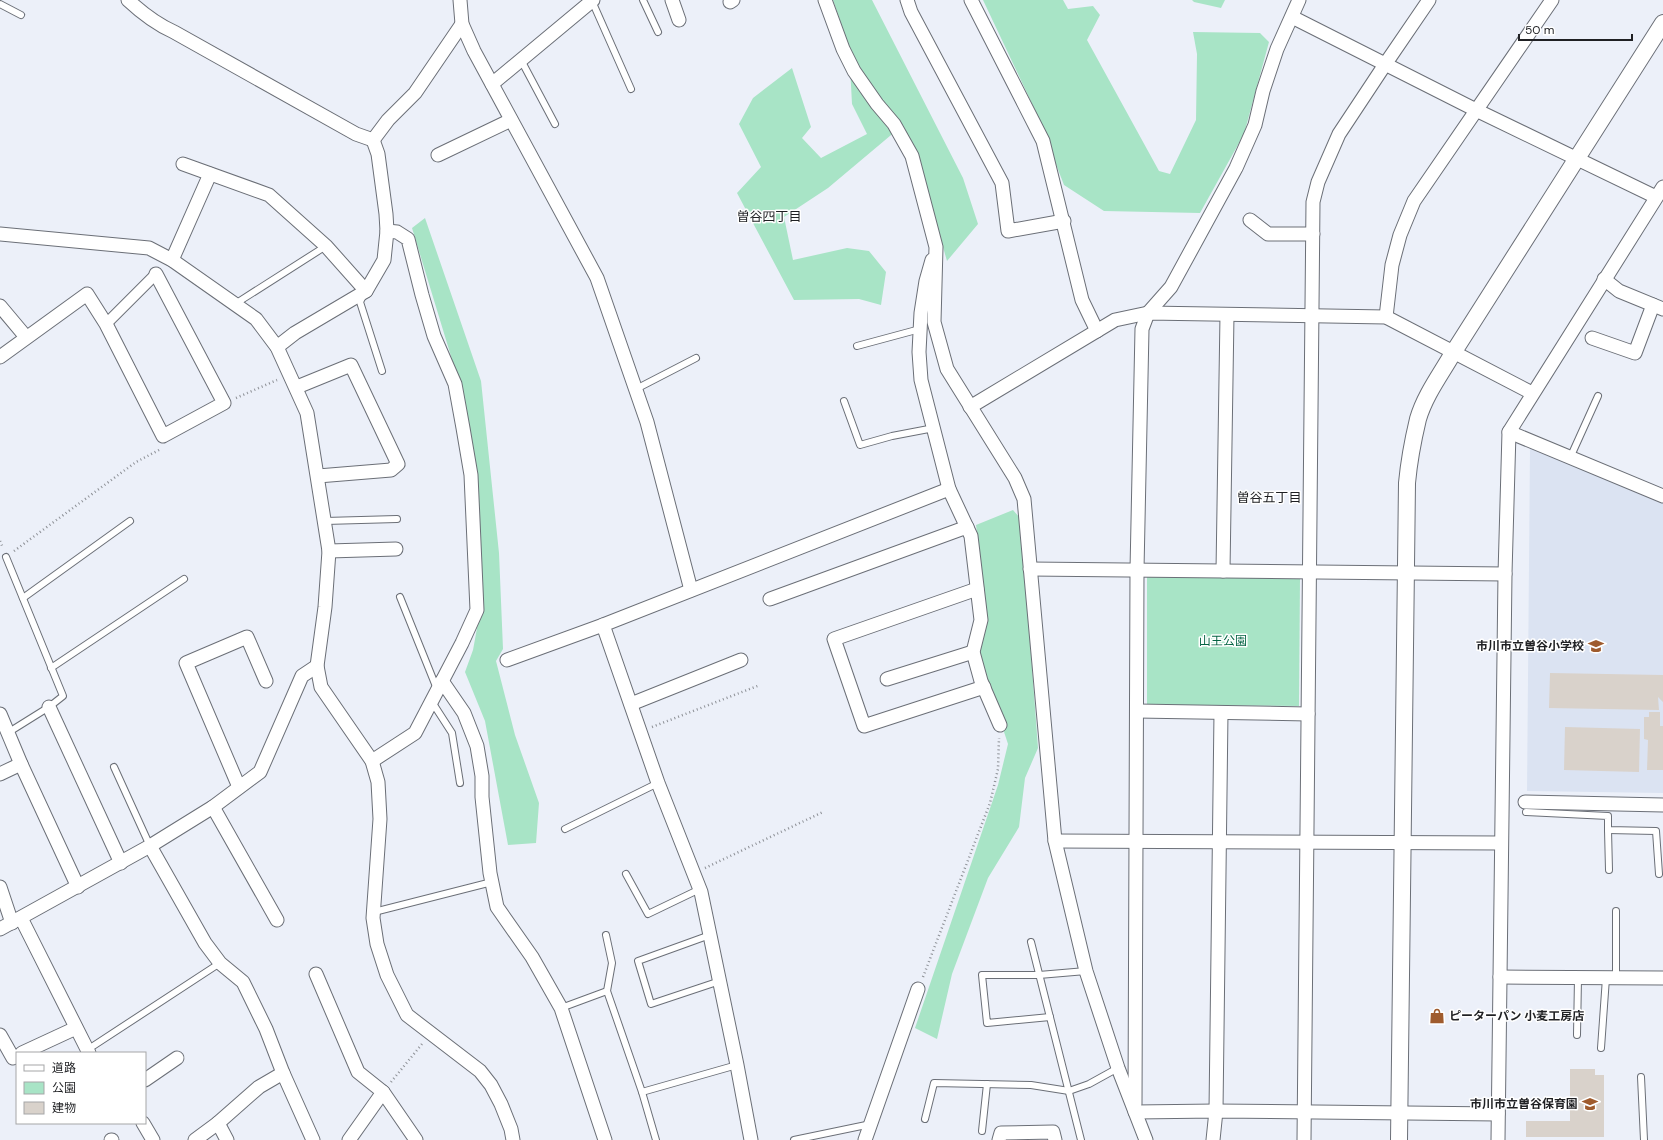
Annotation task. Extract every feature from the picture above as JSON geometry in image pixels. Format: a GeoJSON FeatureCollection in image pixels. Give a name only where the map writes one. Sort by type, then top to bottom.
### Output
{"type":"FeatureCollection","features":[{"type":"Feature","properties":{"kind":"street"},"geometry":{"type":"LineString","coordinates":[[128,0],[142,14],[157,24],[356,134],[373,140]]}},
{"type":"Feature","properties":{"kind":"street"},"geometry":{"type":"LineString","coordinates":[[460,0],[462,24],[474,51],[597,278],[647,422],[691,590]]}},
{"type":"Feature","properties":{"kind":"street"},"geometry":{"type":"LineString","coordinates":[[672,0],[679,20]]}},
{"type":"Feature","properties":{"kind":"street"},"geometry":{"type":"LineString","coordinates":[[825,0],[843,49],[854,71],[894,124],[912,156],[936,246],[934,322],[947,369],[1015,478],[1024,499],[1055,841],[1086,971],[1118,1068],[1146,1140]]}},
{"type":"Feature","properties":{"kind":"street"},"geometry":{"type":"LineString","coordinates":[[907,0],[911,12],[1002,183],[1008,230],[1064,221]]}},
{"type":"Feature","properties":{"kind":"street"},"geometry":{"type":"LineString","coordinates":[[971,0],[1043,142],[1064,221],[1082,300],[1097,330]]}},
{"type":"Feature","properties":{"kind":"street"},"geometry":{"type":"LineString","coordinates":[[1135,1112],[1137,570],[1142,329],[1148,313],[1171,287],[1236,168],[1255,125],[1263,91],[1277,49],[1299,0]]}},
{"type":"Feature","properties":{"kind":"street"},"geometry":{"type":"LineString","coordinates":[[1304,1140],[1308,842],[1308,572],[1313,202],[1323,170],[1339,134],[1430,0]]}},
{"type":"Feature","properties":{"kind":"street"},"geometry":{"type":"LineString","coordinates":[[1386,317],[1392,265],[1400,235],[1414,201],[1552,0]]}},
{"type":"Feature","properties":{"kind":"street"},"geometry":{"type":"LineString","coordinates":[[492,84],[592,1]]}},
{"type":"Feature","properties":{"kind":"street"},"geometry":{"type":"LineString","coordinates":[[1292,17],[1576,159],[1660,192],[1532,393],[1509,432],[1505,574],[1498,1140]]}},
{"type":"Feature","properties":{"kind":"street"},"geometry":{"type":"LineString","coordinates":[[1399,1140],[1407,482],[1410,456],[1418,418],[1427,396],[1453,353],[1663,23]]}},
{"type":"Feature","properties":{"kind":"street"},"geometry":{"type":"LineString","coordinates":[[373,140],[388,120],[415,93],[462,24]]}},
{"type":"Feature","properties":{"kind":"street"},"geometry":{"type":"LineString","coordinates":[[438,155],[511,120]]}},
{"type":"Feature","properties":{"kind":"street"},"geometry":{"type":"LineString","coordinates":[[277,346],[295,333],[366,291],[384,260],[387,230],[386,214],[378,154],[373,140]]}},
{"type":"Feature","properties":{"kind":"street"},"geometry":{"type":"LineString","coordinates":[[183,164],[269,195],[326,246],[366,291]]}},
{"type":"Feature","properties":{"kind":"street"},"geometry":{"type":"LineString","coordinates":[[172,260],[210,174]]}},
{"type":"Feature","properties":{"kind":"street"},"geometry":{"type":"LineString","coordinates":[[1250,220],[1268,234],[1312,234]]}},
{"type":"Feature","properties":{"kind":"street"},"geometry":{"type":"LineString","coordinates":[[372,761],[415,733],[462,643],[477,610],[471,475],[455,384],[434,336],[408,239],[397,232],[387,230]]}},
{"type":"Feature","properties":{"kind":"street"},"geometry":{"type":"LineString","coordinates":[[0,234],[149,248],[172,260],[256,319],[277,346],[297,387],[307,412],[329,551],[325,607],[317,666],[321,687],[372,761],[378,782],[380,819],[374,912],[377,944],[395,994],[407,1015],[480,1071],[491,1085],[501,1104],[513,1140]]}},
{"type":"Feature","properties":{"kind":"street"},"geometry":{"type":"LineString","coordinates":[[936,246],[926,281],[920,328],[919,352],[921,380],[949,489],[971,536],[981,620],[974,652],[984,687],[1000,725]]}},
{"type":"Feature","properties":{"kind":"street"},"geometry":{"type":"LineString","coordinates":[[0,357],[87,294],[106,324],[163,436],[224,403],[156,274],[106,324]]}},
{"type":"Feature","properties":{"kind":"street"},"geometry":{"type":"LineString","coordinates":[[1592,338],[1635,353],[1658,307],[1619,291],[1604,279]]}},
{"type":"Feature","properties":{"kind":"street"},"geometry":{"type":"LineString","coordinates":[[0,306],[26,337]]}},
{"type":"Feature","properties":{"kind":"street"},"geometry":{"type":"LineString","coordinates":[[970,407],[1115,320],[1148,313],[1386,317],[1532,393]]}},
{"type":"Feature","properties":{"kind":"street"},"geometry":{"type":"LineString","coordinates":[[1223,571],[1227,315]]}},
{"type":"Feature","properties":{"kind":"street"},"geometry":{"type":"LineString","coordinates":[[297,387],[351,365],[398,464],[391,470],[318,476]]}},
{"type":"Feature","properties":{"kind":"street"},"geometry":{"type":"LineString","coordinates":[[1509,432],[1663,496]]}},
{"type":"Feature","properties":{"kind":"street"},"geometry":{"type":"LineString","coordinates":[[507,660],[603,625],[949,489]]}},
{"type":"Feature","properties":{"kind":"street"},"geometry":{"type":"LineString","coordinates":[[770,599],[967,527]]}},
{"type":"Feature","properties":{"kind":"street"},"geometry":{"type":"LineString","coordinates":[[329,551],[396,548]]}},
{"type":"Feature","properties":{"kind":"street"},"geometry":{"type":"LineString","coordinates":[[1030,570],[1505,574]]}},
{"type":"Feature","properties":{"kind":"street"},"geometry":{"type":"LineString","coordinates":[[977,589],[834,639],[864,726],[984,687]]}},
{"type":"Feature","properties":{"kind":"street"},"geometry":{"type":"LineString","coordinates":[[603,625],[658,782],[700,890],[720,981],[751,1140]]}},
{"type":"Feature","properties":{"kind":"street"},"geometry":{"type":"LineString","coordinates":[[239,787],[186,663],[247,637],[266,681]]}},
{"type":"Feature","properties":{"kind":"street"},"geometry":{"type":"LineString","coordinates":[[887,679],[974,652]]}},
{"type":"Feature","properties":{"kind":"street"},"geometry":{"type":"LineString","coordinates":[[631,704],[741,660]]}},
{"type":"Feature","properties":{"kind":"street"},"geometry":{"type":"LineString","coordinates":[[11,923],[150,846],[213,807],[260,772],[302,676],[317,666]]}},
{"type":"Feature","properties":{"kind":"street"},"geometry":{"type":"LineString","coordinates":[[437,691],[464,713],[477,746],[482,776],[482,797],[492,882],[497,907],[532,958],[561,1008],[605,1140]]}},
{"type":"Feature","properties":{"kind":"street"},"geometry":{"type":"LineString","coordinates":[[49,707],[121,863]]}},
{"type":"Feature","properties":{"kind":"street"},"geometry":{"type":"LineString","coordinates":[[1137,711],[1308,714]]}},
{"type":"Feature","properties":{"kind":"street"},"geometry":{"type":"LineString","coordinates":[[1214,1140],[1216,1111],[1220,841],[1220,713]]}},
{"type":"Feature","properties":{"kind":"street"},"geometry":{"type":"LineString","coordinates":[[0,714],[9,732],[21,764],[78,887]]}},
{"type":"Feature","properties":{"kind":"street"},"geometry":{"type":"LineString","coordinates":[[0,774],[21,764]]}},
{"type":"Feature","properties":{"kind":"street"},"geometry":{"type":"LineString","coordinates":[[1525,807],[1609,810],[1663,805]]}},
{"type":"Feature","properties":{"kind":"street"},"geometry":{"type":"LineString","coordinates":[[213,807],[277,920]]}},
{"type":"Feature","properties":{"kind":"street"},"geometry":{"type":"LineString","coordinates":[[1055,841],[1501,843]]}},
{"type":"Feature","properties":{"kind":"street"},"geometry":{"type":"LineString","coordinates":[[150,846],[205,943],[220,963],[243,982],[266,1029],[283,1073],[313,1140]]}},
{"type":"Feature","properties":{"kind":"street"},"geometry":{"type":"LineString","coordinates":[[0,886],[11,923],[76,1028],[88,1052]]}},
{"type":"Feature","properties":{"kind":"street"},"geometry":{"type":"LineString","coordinates":[[316,974],[358,1072],[383,1092],[416,1140]]}},
{"type":"Feature","properties":{"kind":"street"},"geometry":{"type":"LineString","coordinates":[[1500,977],[1663,978]]}},
{"type":"Feature","properties":{"kind":"street"},"geometry":{"type":"LineString","coordinates":[[865,1140],[918,989]]}},
{"type":"Feature","properties":{"kind":"street"},"geometry":{"type":"LineString","coordinates":[[24,1052],[76,1028]]}},
{"type":"Feature","properties":{"kind":"street"},"geometry":{"type":"LineString","coordinates":[[0,1035],[13,1058],[16,1056]]}},
{"type":"Feature","properties":{"kind":"street"},"geometry":{"type":"LineString","coordinates":[[146,1079],[177,1058]]}},
{"type":"Feature","properties":{"kind":"street"},"geometry":{"type":"LineString","coordinates":[[195,1140],[218,1123],[258,1087],[283,1073]]}},
{"type":"Feature","properties":{"kind":"street"},"geometry":{"type":"LineString","coordinates":[[349,1140],[383,1092]]}},
{"type":"Feature","properties":{"kind":"street"},"geometry":{"type":"LineString","coordinates":[[1135,1112],[1216,1111],[1498,1114]]}},
{"type":"Feature","properties":{"kind":"street"},"geometry":{"type":"LineString","coordinates":[[218,1123],[227,1140]]}},
{"type":"Feature","properties":{"kind":"street"},"geometry":{"type":"LineString","coordinates":[[144,1124],[154,1140]]}},
{"type":"Feature","properties":{"kind":"street"},"geometry":{"type":"LineString","coordinates":[[999,1140],[1001,1133],[1053,1132],[1055,1140]]}},
{"type":"Feature","properties":{"kind":"lane"},"geometry":{"type":"LineString","coordinates":[[643,0],[658,32]]}},
{"type":"Feature","properties":{"kind":"lane"},"geometry":{"type":"LineString","coordinates":[[592,1],[631,89]]}},
{"type":"Feature","properties":{"kind":"lane"},"geometry":{"type":"LineString","coordinates":[[0,4],[21,15]]}},
{"type":"Feature","properties":{"kind":"lane"},"geometry":{"type":"LineString","coordinates":[[520,60],[555,124]]}},
{"type":"Feature","properties":{"kind":"lane"},"geometry":{"type":"LineString","coordinates":[[235,304],[326,246]]}},
{"type":"Feature","properties":{"kind":"lane"},"geometry":{"type":"LineString","coordinates":[[366,291],[360,302],[382,371]]}},
{"type":"Feature","properties":{"kind":"lane"},"geometry":{"type":"LineString","coordinates":[[857,346],[920,328]]}},
{"type":"Feature","properties":{"kind":"lane"},"geometry":{"type":"LineString","coordinates":[[636,389],[696,358]]}},
{"type":"Feature","properties":{"kind":"lane"},"geometry":{"type":"LineString","coordinates":[[1570,458],[1598,396]]}},
{"type":"Feature","properties":{"kind":"lane"},"geometry":{"type":"LineString","coordinates":[[844,401],[860,445],[892,436],[934,428]]}},
{"type":"Feature","properties":{"kind":"lane"},"geometry":{"type":"LineString","coordinates":[[325,521],[397,520]]}},
{"type":"Feature","properties":{"kind":"lane"},"geometry":{"type":"LineString","coordinates":[[23,598],[130,521]]}},
{"type":"Feature","properties":{"kind":"lane"},"geometry":{"type":"LineString","coordinates":[[6,557],[63,696],[49,707],[9,732]]}},
{"type":"Feature","properties":{"kind":"lane"},"geometry":{"type":"LineString","coordinates":[[52,668],[184,579]]}},
{"type":"Feature","properties":{"kind":"lane"},"geometry":{"type":"LineString","coordinates":[[400,597],[452,733],[460,783]]}},
{"type":"Feature","properties":{"kind":"lane"},"geometry":{"type":"LineString","coordinates":[[114,767],[150,846]]}},
{"type":"Feature","properties":{"kind":"lane"},"geometry":{"type":"LineString","coordinates":[[564,829],[658,782]]}},
{"type":"Feature","properties":{"kind":"lane"},"geometry":{"type":"LineString","coordinates":[[1609,810],[1609,870]]}},
{"type":"Feature","properties":{"kind":"lane"},"geometry":{"type":"LineString","coordinates":[[1608,830],[1656,831],[1659,874]]}},
{"type":"Feature","properties":{"kind":"lane"},"geometry":{"type":"LineString","coordinates":[[626,874],[648,914],[700,890]]}},
{"type":"Feature","properties":{"kind":"lane"},"geometry":{"type":"LineString","coordinates":[[374,912],[492,882]]}},
{"type":"Feature","properties":{"kind":"lane"},"geometry":{"type":"LineString","coordinates":[[1601,1048],[1611,978],[1616,911]]}},
{"type":"Feature","properties":{"kind":"lane"},"geometry":{"type":"LineString","coordinates":[[606,935],[612,963],[607,991],[642,1092],[656,1140]]}},
{"type":"Feature","properties":{"kind":"lane"},"geometry":{"type":"LineString","coordinates":[[710,935],[638,961],[651,1004],[720,981]]}},
{"type":"Feature","properties":{"kind":"lane"},"geometry":{"type":"LineString","coordinates":[[1031,942],[1081,1140]]}},
{"type":"Feature","properties":{"kind":"lane"},"geometry":{"type":"LineString","coordinates":[[88,1052],[220,963]]}},
{"type":"Feature","properties":{"kind":"lane"},"geometry":{"type":"LineString","coordinates":[[1050,1017],[986,1023],[982,975],[1039,975],[1086,971]]}},
{"type":"Feature","properties":{"kind":"lane"},"geometry":{"type":"LineString","coordinates":[[1577,1034],[1578,978]]}},
{"type":"Feature","properties":{"kind":"lane"},"geometry":{"type":"LineString","coordinates":[[561,1008],[607,991]]}},
{"type":"Feature","properties":{"kind":"lane"},"geometry":{"type":"LineString","coordinates":[[642,1092],[737,1065]]}},
{"type":"Feature","properties":{"kind":"lane"},"geometry":{"type":"LineString","coordinates":[[926,1119],[934,1083],[1031,1085],[1069,1091],[1089,1084],[1118,1068]]}},
{"type":"Feature","properties":{"kind":"lane"},"geometry":{"type":"LineString","coordinates":[[1641,1076],[1644,1140]]}},
{"type":"Feature","properties":{"kind":"lane"},"geometry":{"type":"LineString","coordinates":[[982,1131],[987,1084]]}},
{"type":"Feature","properties":{"kind":"lane"},"geometry":{"type":"LineString","coordinates":[[794,1140],[871,1124]]}},
{"type":"Feature","properties":{"kind":"path"},"geometry":{"type":"LineString","coordinates":[[224,403],[291,374]]}},
{"type":"Feature","properties":{"kind":"path"},"geometry":{"type":"LineString","coordinates":[[6,557],[136,462],[162,448],[163,436]]}},
{"type":"Feature","properties":{"kind":"path"},"geometry":{"type":"LineString","coordinates":[[640,732],[760,685]]}},
{"type":"Feature","properties":{"kind":"path"},"geometry":{"type":"LineString","coordinates":[[918,989],[990,803],[998,769],[1000,725]]}},
{"type":"Feature","properties":{"kind":"path"},"geometry":{"type":"LineString","coordinates":[[694,873],[823,812]]}},
{"type":"Feature","properties":{"kind":"path"},"geometry":{"type":"LineString","coordinates":[[383,1092],[431,1033]]}},
{"type":"Feature","properties":{"kind":"shaded area","name":"市川市立曽谷小学校"},"geometry":{"type":"Polygon","coordinates":[[[1530,447],[1663,502],[1663,793],[1527,791],[1530,447]]]}},
{"type":"Feature","properties":{"kind":"green space"},"geometry":{"type":"Polygon","coordinates":[[[833,0],[872,0],[963,178],[978,224],[947,261],[922,174],[903,125],[828,188],[784,217],[793,260],[847,248],[869,251],[886,272],[881,305],[859,299],[794,300],[737,193],[761,167],[739,124],[753,98],[792,68],[811,127],[802,138],[821,158],[867,134],[852,104],[849,47],[833,0]]]}},
{"type":"Feature","properties":{"kind":"green space"},"geometry":{"type":"Polygon","coordinates":[[[983,0],[1063,0],[1068,9],[1093,6],[1100,15],[1087,40],[1159,171],[1170,174],[1196,120],[1197,54],[1193,32],[1260,33],[1269,42],[1244,134],[1200,213],[1104,211],[1064,185],[1035,110],[983,0]]]}},
{"type":"Feature","properties":{"kind":"green space"},"geometry":{"type":"Polygon","coordinates":[[[1192,0],[1225,0],[1221,8],[1194,2],[1192,0]]]}},
{"type":"Feature","properties":{"kind":"green space"},"geometry":{"type":"Polygon","coordinates":[[[425,218],[481,381],[499,553],[503,649],[496,661],[515,735],[539,803],[536,843],[508,845],[485,721],[465,672],[473,650],[482,601],[464,399],[412,228],[425,218]]]}},
{"type":"Feature","properties":{"kind":"green space"},"geometry":{"type":"Polygon","coordinates":[[[1013,510],[1021,519],[1038,748],[1025,778],[1019,827],[988,878],[952,974],[937,1039],[915,1028],[998,785],[1008,744],[978,653],[987,614],[976,525],[1013,510]]]}},
{"type":"Feature","properties":{"kind":"green space","name":"山王公園"},"geometry":{"type":"Polygon","coordinates":[[[1147,577],[1300,578],[1299,706],[1147,705],[1147,577]]]}},
{"type":"Feature","properties":{"kind":"building"},"geometry":{"type":"Polygon","coordinates":[[[1550,673],[1663,675],[1663,702],[1658,697],[1659,710],[1549,708],[1550,673]]]}},
{"type":"Feature","properties":{"kind":"building"},"geometry":{"type":"Polygon","coordinates":[[[1649,712],[1660,712],[1660,726],[1663,726],[1663,770],[1647,770],[1648,740],[1644,739],[1644,717],[1649,717],[1649,712]]]}},
{"type":"Feature","properties":{"kind":"building"},"geometry":{"type":"Polygon","coordinates":[[[1565,727],[1640,729],[1639,772],[1564,770],[1565,727]]]}},
{"type":"Feature","properties":{"kind":"building"},"geometry":{"type":"Polygon","coordinates":[[[1570,1069],[1595,1069],[1595,1075],[1604,1075],[1604,1137],[1526,1137],[1526,1121],[1570,1121],[1570,1069]]]}},
{"type":"Feature","properties":{"kind":"place","name":"市川市立曽谷小学校"},"geometry":{"type":"Point","coordinates":[1596,646]}},
{"type":"Feature","properties":{"kind":"place","name":"ピーターパン 小麦工房店"},"geometry":{"type":"Point","coordinates":[1437,1016]}},
{"type":"Feature","properties":{"kind":"place","name":"市川市立曽谷保育園"},"geometry":{"type":"Point","coordinates":[1590,1104]}},
{"type":"Feature","properties":{"kind":"district","name":"曽谷四丁目"},"geometry":{"type":"Point","coordinates":[769,216]}},
{"type":"Feature","properties":{"kind":"district","name":"曽谷五丁目"},"geometry":{"type":"Point","coordinates":[1269,497]}}]}
